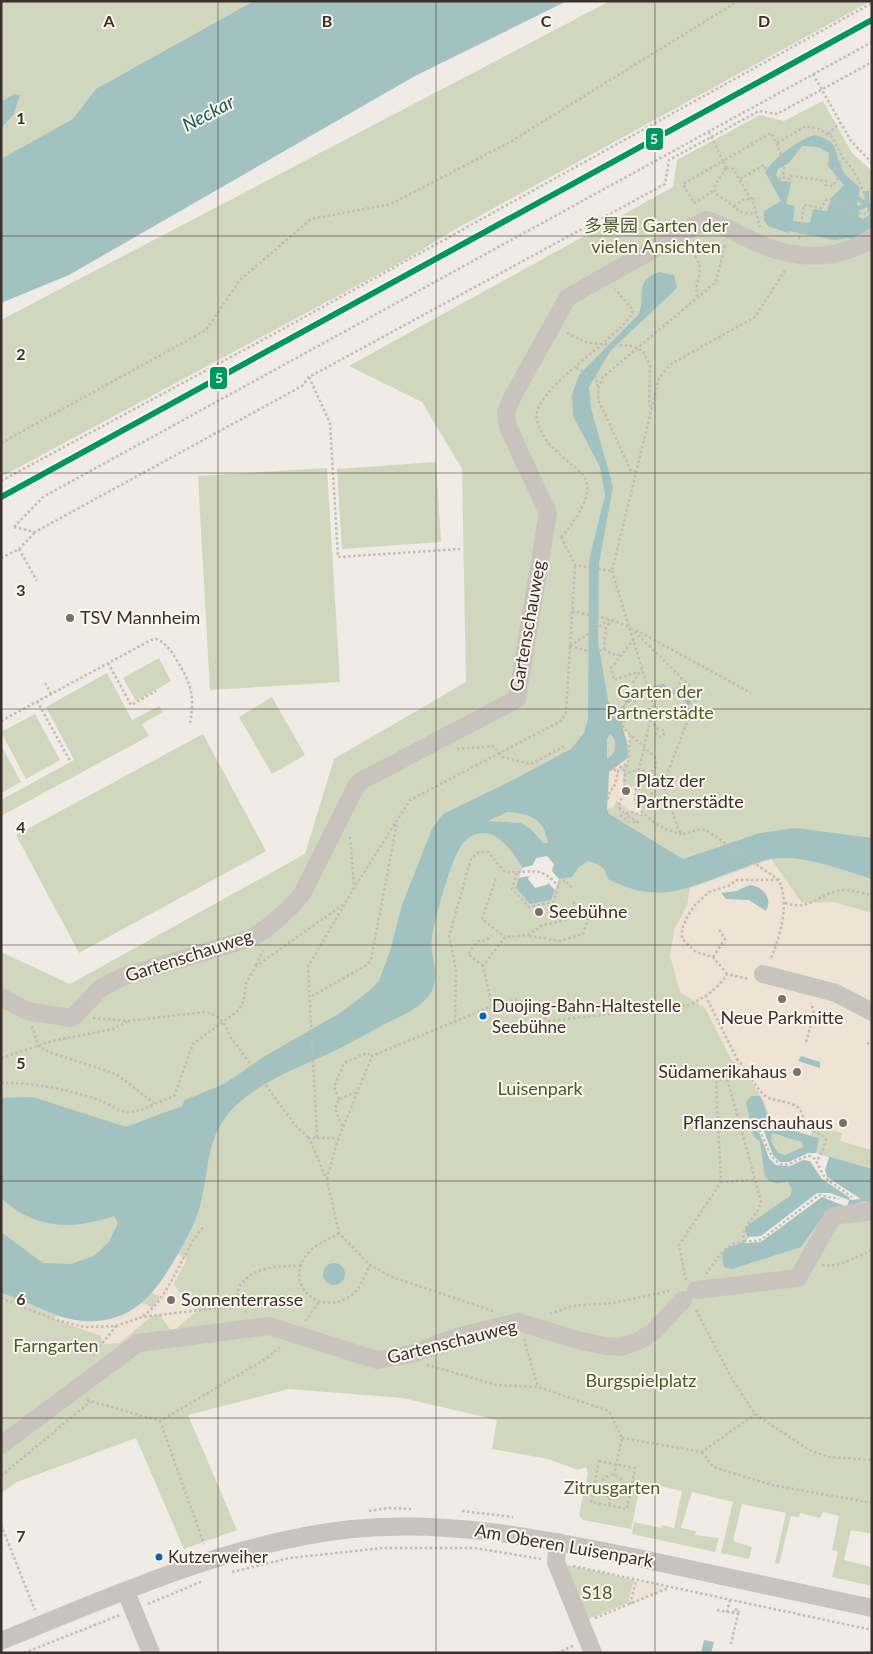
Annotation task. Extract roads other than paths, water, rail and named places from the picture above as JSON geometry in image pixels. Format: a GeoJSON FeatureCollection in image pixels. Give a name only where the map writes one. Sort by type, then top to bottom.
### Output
{"type":"FeatureCollection","features":[{"type":"Feature","properties":{"kind":"street","name":"Gartenschauweg"},"geometry":{"type":"LineString","coordinates":[[1,997],[27,1011],[72,1018],[101,988],[122,977],[251,938],[292,906],[302,894],[357,785],[517,699],[548,512],[508,427],[506,412],[568,297],[706,220],[730,229],[769,248],[796,253],[828,256],[845,253],[872,239]]}},
{"type":"Feature","properties":{"kind":"street"},"geometry":{"type":"LineString","coordinates":[[763,974],[836,993],[872,1012]]}},
{"type":"Feature","properties":{"kind":"street","name":"Gartenschauweg"},"geometry":{"type":"LineString","coordinates":[[1,1445],[138,1343],[254,1326],[269,1326],[377,1360],[412,1354],[460,1336],[518,1322],[531,1324],[581,1341],[622,1347],[639,1341],[654,1331],[689,1294],[798,1278],[833,1216],[872,1211]]}},
{"type":"Feature","properties":{"kind":"street","name":"Am Oberen Luisenpark"},"geometry":{"type":"LineString","coordinates":[[1,1641],[210,1559],[274,1542],[352,1529],[408,1527],[500,1532],[558,1542],[872,1608]]}},
{"type":"Feature","properties":{"kind":"street"},"geometry":{"type":"LineString","coordinates":[[558,1542],[556,1562],[581,1624],[589,1652]]}},
{"type":"Feature","properties":{"kind":"street"},"geometry":{"type":"LineString","coordinates":[[126,1592],[151,1653]]}},
{"type":"Feature","properties":{"kind":"water","name":"Neckar"},"geometry":{"type":"Polygon","coordinates":[[[254,1],[567,1],[415,76],[69,275],[1,303],[1,159],[73,119],[96,89],[254,1]]]}},
{"type":"Feature","properties":{"kind":"water"},"geometry":{"type":"Polygon","coordinates":[[[14,94],[20,95],[14,114],[1,128],[1,102],[14,94]]]}},
{"type":"Feature","properties":{"kind":"water"},"geometry":{"type":"Polygon","coordinates":[[[815,135],[830,141],[843,171],[860,188],[857,204],[859,217],[863,219],[869,215],[872,205],[872,228],[852,239],[835,240],[789,231],[788,233],[768,226],[764,220],[764,211],[781,201],[765,172],[783,153],[815,135]],[[802,146],[789,163],[778,169],[776,175],[780,181],[791,182],[786,204],[795,206],[793,221],[810,223],[813,209],[827,211],[832,197],[844,185],[828,166],[829,153],[818,147],[802,146]]]}},
{"type":"Feature","properties":{"kind":"water"},"geometry":{"type":"Polygon","coordinates":[[[659,272],[674,275],[677,287],[611,350],[589,387],[591,408],[613,487],[599,563],[598,642],[608,700],[611,707],[617,709],[624,705],[629,697],[622,720],[628,747],[628,758],[609,772],[607,809],[609,814],[683,859],[760,833],[796,828],[872,838],[872,879],[822,864],[784,858],[762,861],[678,890],[646,892],[628,888],[608,879],[601,867],[596,863],[588,861],[578,868],[572,877],[559,879],[551,900],[530,904],[516,888],[522,867],[511,851],[498,838],[490,834],[473,835],[464,842],[454,859],[440,902],[432,937],[435,980],[430,994],[408,1013],[261,1086],[229,1113],[221,1124],[211,1148],[201,1202],[192,1228],[162,1280],[142,1302],[130,1311],[117,1317],[84,1321],[62,1317],[1,1293],[1,1232],[43,1263],[71,1264],[94,1256],[109,1242],[118,1223],[114,1216],[79,1224],[67,1225],[43,1222],[21,1213],[1,1198],[1,1098],[33,1097],[126,1127],[182,1106],[185,1100],[224,1084],[265,1056],[340,1013],[368,992],[379,981],[390,951],[402,905],[432,829],[443,814],[571,749],[584,733],[588,719],[589,561],[605,495],[600,467],[573,416],[572,395],[579,375],[639,314],[643,285],[651,276],[659,272]],[[610,734],[607,739],[607,759],[613,754],[615,747],[613,737],[610,734]],[[507,812],[488,821],[521,823],[531,829],[543,843],[548,843],[543,828],[535,819],[522,814],[507,812]]]}},
{"type":"Feature","properties":{"kind":"water"},"geometry":{"type":"Polygon","coordinates":[[[750,885],[763,890],[766,894],[768,906],[766,911],[749,900],[726,899],[721,893],[736,891],[750,885]]]}},
{"type":"Feature","properties":{"kind":"water"},"geometry":{"type":"Polygon","coordinates":[[[801,1056],[820,1062],[820,1068],[798,1061],[801,1056]]]}},
{"type":"Feature","properties":{"kind":"water"},"geometry":{"type":"Polygon","coordinates":[[[751,1096],[760,1096],[767,1115],[775,1124],[819,1138],[816,1153],[872,1169],[872,1204],[864,1201],[825,1214],[801,1247],[732,1269],[724,1267],[723,1253],[729,1247],[744,1242],[748,1238],[745,1229],[748,1225],[790,1196],[792,1190],[788,1181],[776,1183],[765,1177],[760,1142],[753,1135],[746,1102],[751,1096]],[[772,1133],[771,1141],[778,1153],[785,1155],[803,1147],[802,1142],[772,1133]]]}},
{"type":"Feature","properties":{"kind":"water"},"geometry":{"type":"Polygon","coordinates":[[[330,1263],[338,1263],[345,1270],[345,1278],[338,1285],[330,1285],[323,1278],[323,1270],[330,1263]]]}},
{"type":"Feature","properties":{"kind":"water"},"geometry":{"type":"Polygon","coordinates":[[[704,1640],[714,1642],[711,1653],[701,1653],[704,1640]]]}},
{"type":"Feature","properties":{"kind":"waterway"},"geometry":{"type":"LineString","coordinates":[[867,193],[867,200]]}},
{"type":"Feature","properties":{"kind":"waterway"},"geometry":{"type":"LineString","coordinates":[[859,199],[863,202]]}},
{"type":"Feature","properties":{"kind":"waterway"},"geometry":{"type":"LineString","coordinates":[[857,209],[868,204],[870,209]]}},
{"type":"Feature","properties":{"kind":"waterway"},"geometry":{"type":"LineString","coordinates":[[627,701],[639,693],[663,686],[666,691],[680,693],[689,703]]}},
{"type":"Feature","properties":{"kind":"place","name":"TSV Mannheim"},"geometry":{"type":"Point","coordinates":[70,618]}},
{"type":"Feature","properties":{"kind":"place","name":"Platz der Partnerstädte"},"geometry":{"type":"Point","coordinates":[626,791]}},
{"type":"Feature","properties":{"kind":"place","name":"Seebühne"},"geometry":{"type":"Point","coordinates":[539,912]}},
{"type":"Feature","properties":{"kind":"place","name":"Neue Parkmitte"},"geometry":{"type":"Point","coordinates":[782,999]}},
{"type":"Feature","properties":{"kind":"place","name":"Duojing-Bahn-Haltestelle Seebühne"},"geometry":{"type":"Point","coordinates":[483,1016]}},
{"type":"Feature","properties":{"kind":"place","name":"Südamerikahaus"},"geometry":{"type":"Point","coordinates":[797,1072]}},
{"type":"Feature","properties":{"kind":"place","name":"Pflanzenschauhaus"},"geometry":{"type":"Point","coordinates":[843,1123]}},
{"type":"Feature","properties":{"kind":"place","name":"Sonnenterrasse"},"geometry":{"type":"Point","coordinates":[171,1300]}},
{"type":"Feature","properties":{"kind":"place","name":"Kutzerweiher"},"geometry":{"type":"Point","coordinates":[159,1557]}},
{"type":"Feature","properties":{"kind":"park label","name":"多景园 Garten der vielen Ansichten"},"geometry":{"type":"Point","coordinates":[656,236]}},
{"type":"Feature","properties":{"kind":"park label","name":"Garten der Partnerstädte"},"geometry":{"type":"Point","coordinates":[660,702]}},
{"type":"Feature","properties":{"kind":"park label","name":"Luisenpark"},"geometry":{"type":"Point","coordinates":[540,1089]}},
{"type":"Feature","properties":{"kind":"park label","name":"Farngarten"},"geometry":{"type":"Point","coordinates":[56,1346]}},
{"type":"Feature","properties":{"kind":"park label","name":"Burgspielplatz"},"geometry":{"type":"Point","coordinates":[641,1381]}},
{"type":"Feature","properties":{"kind":"park label","name":"Zitrusgarten"},"geometry":{"type":"Point","coordinates":[612,1488]}},
{"type":"Feature","properties":{"kind":"park label","name":"S18"},"geometry":{"type":"Point","coordinates":[597,1593]}}]}
